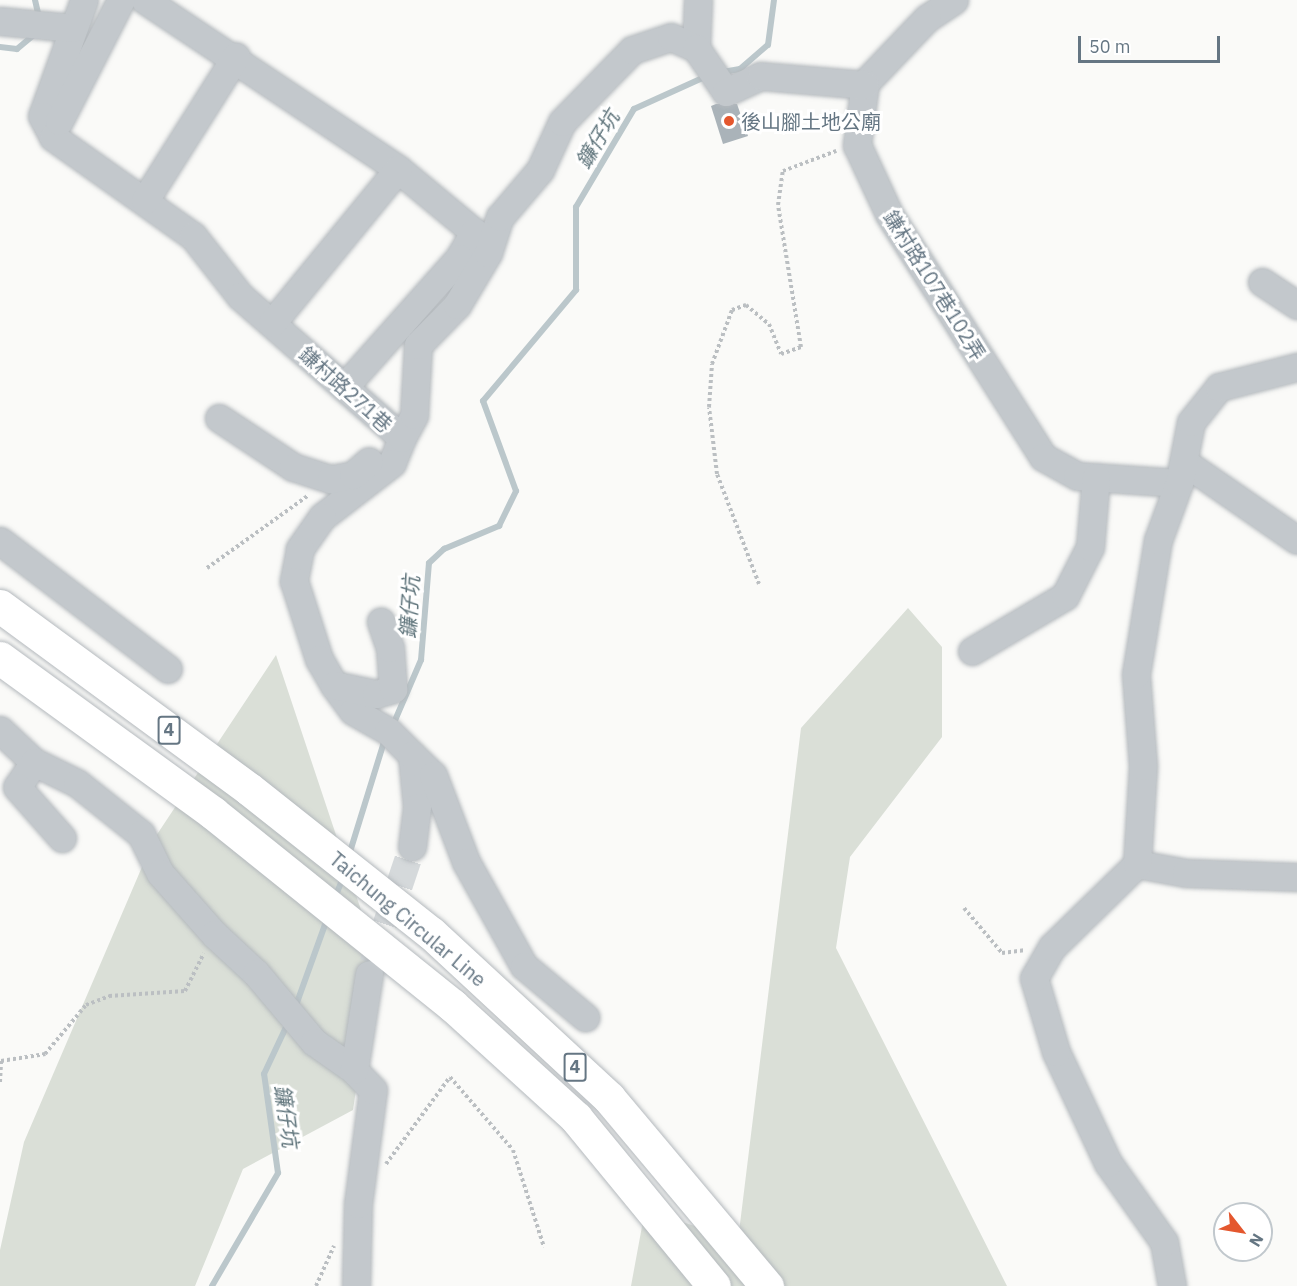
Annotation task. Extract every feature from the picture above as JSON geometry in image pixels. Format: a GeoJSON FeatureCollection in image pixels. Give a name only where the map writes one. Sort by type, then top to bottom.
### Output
{"type":"FeatureCollection","features":[{"type":"Feature","properties":{"kind":"highway","name":"Taichung Circular Line"},"geometry":{"type":"LineString","coordinates":[[0,606],[346,866],[431,933],[609,1098],[767,1286]]}},
{"type":"Feature","properties":{"kind":"highway","name":"Taichung Circular Line"},"geometry":{"type":"LineString","coordinates":[[0,658],[213,813],[452,1005],[576,1118],[714,1286]]}},
{"type":"Feature","properties":{"kind":"lane"},"geometry":{"type":"LineString","coordinates":[[53,137],[42,116],[53,27],[84,0]]}},
{"type":"Feature","properties":{"kind":"lane"},"geometry":{"type":"LineString","coordinates":[[53,137],[66,100],[121,0]]}},
{"type":"Feature","properties":{"kind":"lane"},"geometry":{"type":"LineString","coordinates":[[145,0],[236,57],[398,169],[474,232],[459,258],[344,387]]}},
{"type":"Feature","properties":{"kind":"lane"},"geometry":{"type":"LineString","coordinates":[[696,48],[698,0]]}},
{"type":"Feature","properties":{"kind":"lane"},"geometry":{"type":"LineString","coordinates":[[857,145],[865,85],[927,18],[954,0]]}},
{"type":"Feature","properties":{"kind":"lane"},"geometry":{"type":"LineString","coordinates":[[0,18],[53,27]]}},
{"type":"Feature","properties":{"kind":"lane"},"geometry":{"type":"LineString","coordinates":[[219,418],[293,467],[331,479],[353,475],[414,415],[418,345],[457,305],[488,253],[500,217],[540,170],[562,122],[632,50],[671,37],[696,48],[726,92],[761,76],[865,85]]}},
{"type":"Feature","properties":{"kind":"lane"},"geometry":{"type":"LineString","coordinates":[[145,200],[236,57]]}},
{"type":"Feature","properties":{"kind":"lane","name":"鎌村路271巷"},"geometry":{"type":"LineString","coordinates":[[53,137],[193,236],[240,296],[395,432],[392,463],[322,517],[300,549],[294,581],[319,659],[353,711],[388,730],[434,775],[466,862],[524,966],[585,1017]]}},
{"type":"Feature","properties":{"kind":"lane","name":"鎌村路107巷102弄"},"geometry":{"type":"LineString","coordinates":[[857,145],[889,214],[1029,443],[1043,458],[1077,476],[1181,473]]}},
{"type":"Feature","properties":{"kind":"lane"},"geometry":{"type":"LineString","coordinates":[[272,323],[398,169]]}},
{"type":"Feature","properties":{"kind":"lane"},"geometry":{"type":"LineString","coordinates":[[1262,282],[1297,305]]}},
{"type":"Feature","properties":{"kind":"lane"},"geometry":{"type":"LineString","coordinates":[[1172,1286],[1164,1242],[1108,1163],[1056,1052],[1034,978],[1052,947],[1137,864],[1143,766],[1136,674],[1158,540],[1181,473],[1191,422],[1219,387],[1297,367]]}},
{"type":"Feature","properties":{"kind":"lane"},"geometry":{"type":"LineString","coordinates":[[1181,473],[1297,540]]}},
{"type":"Feature","properties":{"kind":"lane"},"geometry":{"type":"LineString","coordinates":[[972,651],[1065,596],[1090,548],[1096,477]]}},
{"type":"Feature","properties":{"kind":"lane"},"geometry":{"type":"LineString","coordinates":[[0,541],[168,669]]}},
{"type":"Feature","properties":{"kind":"lane"},"geometry":{"type":"LineString","coordinates":[[334,685],[376,694],[393,689],[390,648],[381,622]]}},
{"type":"Feature","properties":{"kind":"lane"},"geometry":{"type":"LineString","coordinates":[[0,730],[34,762],[77,783],[141,834],[160,873],[213,934],[256,973],[314,1042],[354,1070],[373,1090],[358,1204],[357,1286]]}},
{"type":"Feature","properties":{"kind":"lane"},"geometry":{"type":"LineString","coordinates":[[412,755],[417,807],[412,847]]}},
{"type":"Feature","properties":{"kind":"lane"},"geometry":{"type":"LineString","coordinates":[[34,762],[17,787],[62,838]]}},
{"type":"Feature","properties":{"kind":"lane"},"geometry":{"type":"LineString","coordinates":[[1137,864],[1186,873],[1297,877]]}},
{"type":"Feature","properties":{"kind":"lane"},"geometry":{"type":"LineString","coordinates":[[354,1070],[369,974]]}},
{"type":"Feature","properties":{"kind":"path"},"geometry":{"type":"LineString","coordinates":[[759,584],[717,474],[709,407],[712,364],[732,310],[746,305],[769,324],[781,354],[801,347],[778,206],[783,171],[857,145]]}},
{"type":"Feature","properties":{"kind":"path"},"geometry":{"type":"LineString","coordinates":[[207,568],[331,479]]}},
{"type":"Feature","properties":{"kind":"path"},"geometry":{"type":"LineString","coordinates":[[964,908],[1002,953],[1052,947]]}},
{"type":"Feature","properties":{"kind":"path"},"geometry":{"type":"LineString","coordinates":[[0,1082],[1,1061],[45,1054],[86,1005],[109,996],[185,991],[213,934]]}},
{"type":"Feature","properties":{"kind":"path"},"geometry":{"type":"LineString","coordinates":[[450,1077],[513,1150],[544,1247]]}},
{"type":"Feature","properties":{"kind":"shaded area"},"geometry":{"type":"Polygon","coordinates":[[[908,608],[942,647],[942,737],[850,857],[836,948],[1007,1286],[631,1286],[645,1210],[738,1240],[801,728],[908,608]]]}},
{"type":"Feature","properties":{"kind":"shaded area"},"geometry":{"type":"Polygon","coordinates":[[[276,655],[376,955],[353,1110],[243,1169],[195,1286],[0,1286],[0,1250],[24,1142],[154,839],[276,655]]]}},
{"type":"Feature","properties":{"kind":"building","name":"後山腳土地公廟"},"geometry":{"type":"Polygon","coordinates":[[[737,104],[748,136],[723,144],[711,106],[737,104]]]}},
{"type":"Feature","properties":{"kind":"waterway"},"geometry":{"type":"LineString","coordinates":[[35,0],[39,18]]}},
{"type":"Feature","properties":{"kind":"waterway","name":"鐮仔坑"},"geometry":{"type":"LineString","coordinates":[[723,72],[740,69],[768,45],[774,0]]}},
{"type":"Feature","properties":{"kind":"waterway"},"geometry":{"type":"LineString","coordinates":[[0,47],[17,49],[36,33]]}},
{"type":"Feature","properties":{"kind":"waterway","name":"鐮仔坑"},"geometry":{"type":"LineString","coordinates":[[393,725],[421,660],[429,563],[444,549],[499,526],[516,491],[483,401],[576,290],[576,207],[634,109],[707,76]]}},
{"type":"Feature","properties":{"kind":"waterway","name":"鐮仔坑"},"geometry":{"type":"LineString","coordinates":[[349,855],[385,739]]}},
{"type":"Feature","properties":{"kind":"waterway","name":"鐮仔坑"},"geometry":{"type":"LineString","coordinates":[[335,898],[343,877]]}},
{"type":"Feature","properties":{"kind":"waterway","name":"鐮仔坑"},"geometry":{"type":"LineString","coordinates":[[295,1008],[327,919]]}},
{"type":"Feature","properties":{"kind":"waterway","name":"鐮仔坑"},"geometry":{"type":"LineString","coordinates":[[212,1286],[278,1173],[264,1074],[288,1023]]}},
{"type":"Feature","properties":{"kind":"tunnel"},"geometry":{"type":"LineString","coordinates":[[373,963],[412,847]]}},
{"type":"Feature","properties":{"kind":"place","name":"後山腳土地公廟"},"geometry":{"type":"Point","coordinates":[729,121]}}]}
